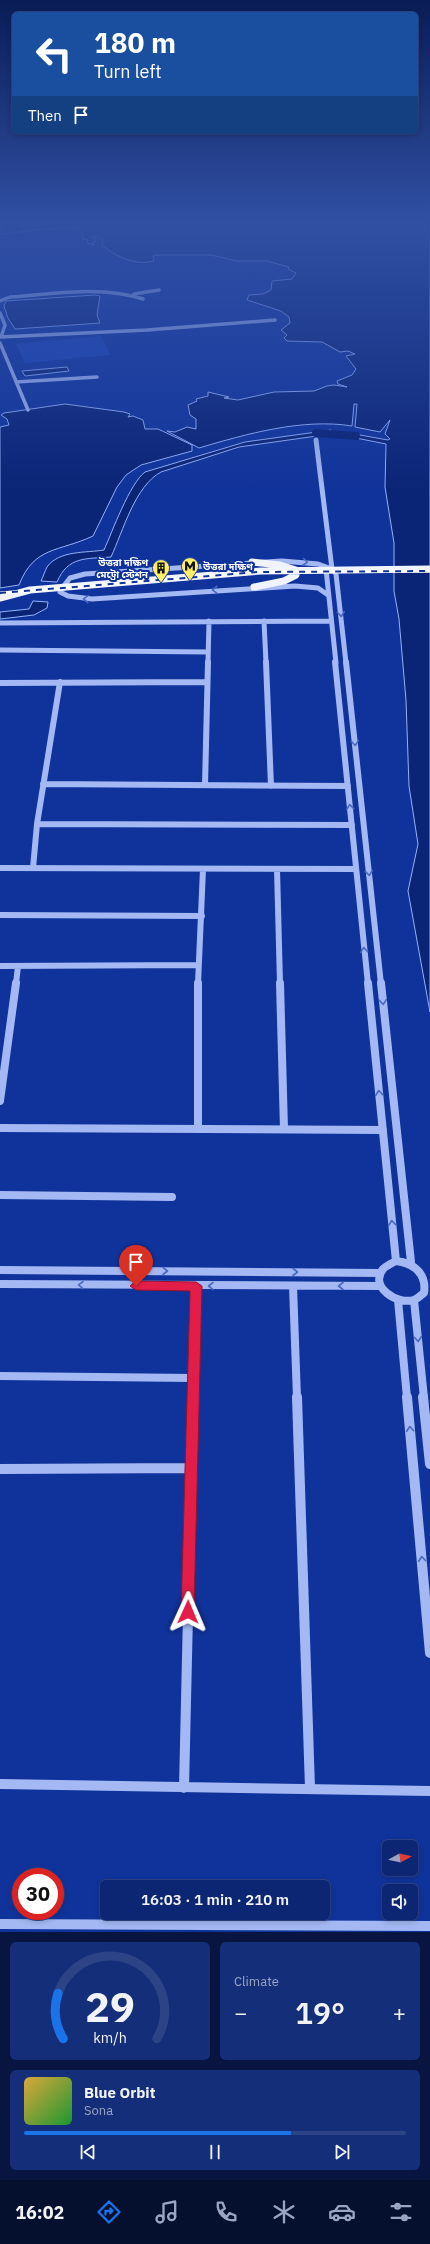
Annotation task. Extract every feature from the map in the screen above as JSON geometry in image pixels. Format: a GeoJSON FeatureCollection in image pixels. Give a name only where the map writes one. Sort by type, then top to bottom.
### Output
{"type":"FeatureCollection","features":[{"type":"Feature","properties":{"kind":"main road"},"geometry":{"type":"LineString","coordinates":[[252,562],[280,565],[296,573]]}},
{"type":"Feature","properties":{"kind":"main road"},"geometry":{"type":"LineString","coordinates":[[328,571],[337,575],[430,570]]}},
{"type":"Feature","properties":{"kind":"main road"},"geometry":{"type":"LineString","coordinates":[[0,598],[13,595],[61,590],[248,578],[328,571],[390,572],[430,575]]}},
{"type":"Feature","properties":{"kind":"main road"},"geometry":{"type":"LineString","coordinates":[[254,587],[278,583],[296,573]]}},
{"type":"Feature","properties":{"kind":"street"},"geometry":{"type":"LineString","coordinates":[[0,312],[5,325],[1,337],[147,330],[275,320]]}},
{"type":"Feature","properties":{"kind":"street"},"geometry":{"type":"LineString","coordinates":[[0,343],[28,410]]}},
{"type":"Feature","properties":{"kind":"street"},"geometry":{"type":"LineString","coordinates":[[16,382],[97,377]]}},
{"type":"Feature","properties":{"kind":"street"},"geometry":{"type":"LineString","coordinates":[[316,440],[328,571],[328,595],[396,1261]]}},
{"type":"Feature","properties":{"kind":"street"},"geometry":{"type":"LineString","coordinates":[[328,571],[303,562],[252,562],[94,573],[70,578],[61,590],[68,596],[92,599],[254,587],[305,586],[321,590],[328,595]]}},
{"type":"Feature","properties":{"kind":"street"},"geometry":{"type":"LineString","coordinates":[[337,575],[411,1262]]}},
{"type":"Feature","properties":{"kind":"street"},"geometry":{"type":"LineString","coordinates":[[205,785],[209,621]]}},
{"type":"Feature","properties":{"kind":"street"},"geometry":{"type":"LineString","coordinates":[[264,621],[271,786]]}},
{"type":"Feature","properties":{"kind":"street"},"geometry":{"type":"LineString","coordinates":[[0,623],[331,621]]}},
{"type":"Feature","properties":{"kind":"street"},"geometry":{"type":"LineString","coordinates":[[0,650],[208,652]]}},
{"type":"Feature","properties":{"kind":"street"},"geometry":{"type":"LineString","coordinates":[[0,682],[207,682]]}},
{"type":"Feature","properties":{"kind":"street"},"geometry":{"type":"LineString","coordinates":[[33,868],[43,784],[60,682]]}},
{"type":"Feature","properties":{"kind":"street"},"geometry":{"type":"LineString","coordinates":[[43,784],[348,786]]}},
{"type":"Feature","properties":{"kind":"street"},"geometry":{"type":"LineString","coordinates":[[38,824],[352,825]]}},
{"type":"Feature","properties":{"kind":"street"},"geometry":{"type":"LineString","coordinates":[[0,868],[356,869]]}},
{"type":"Feature","properties":{"kind":"street"},"geometry":{"type":"LineString","coordinates":[[198,1128],[198,965],[202,916],[203,868]]}},
{"type":"Feature","properties":{"kind":"street"},"geometry":{"type":"LineString","coordinates":[[277,869],[284,1129]]}},
{"type":"Feature","properties":{"kind":"street"},"geometry":{"type":"LineString","coordinates":[[0,915],[202,916]]}},
{"type":"Feature","properties":{"kind":"street"},"geometry":{"type":"LineString","coordinates":[[0,966],[198,965]]}},
{"type":"Feature","properties":{"kind":"street"},"geometry":{"type":"LineString","coordinates":[[0,1101],[18,966]]}},
{"type":"Feature","properties":{"kind":"street"},"geometry":{"type":"LineString","coordinates":[[0,1128],[383,1130]]}},
{"type":"Feature","properties":{"kind":"street"},"geometry":{"type":"LineString","coordinates":[[0,1195],[172,1197]]}},
{"type":"Feature","properties":{"kind":"street"},"geometry":{"type":"LineString","coordinates":[[396,1261],[411,1262],[427,1270],[428,1291],[414,1300],[398,1300],[384,1292],[380,1286],[380,1273],[384,1268],[396,1261]]}},
{"type":"Feature","properties":{"kind":"street"},"geometry":{"type":"LineString","coordinates":[[0,1270],[380,1273]]}},
{"type":"Feature","properties":{"kind":"street"},"geometry":{"type":"LineString","coordinates":[[0,1284],[380,1286]]}},
{"type":"Feature","properties":{"kind":"street"},"geometry":{"type":"LineString","coordinates":[[184,1788],[196,1286]]}},
{"type":"Feature","properties":{"kind":"street"},"geometry":{"type":"LineString","coordinates":[[293,1286],[310,1788]]}},
{"type":"Feature","properties":{"kind":"street"},"geometry":{"type":"LineString","coordinates":[[398,1300],[430,1654]]}},
{"type":"Feature","properties":{"kind":"street"},"geometry":{"type":"LineString","coordinates":[[414,1300],[430,1464]]}},
{"type":"Feature","properties":{"kind":"street"},"geometry":{"type":"LineString","coordinates":[[0,1376],[193,1378]]}},
{"type":"Feature","properties":{"kind":"street"},"geometry":{"type":"LineString","coordinates":[[0,1469],[191,1468]]}},
{"type":"Feature","properties":{"kind":"street"},"geometry":{"type":"LineString","coordinates":[[0,1784],[430,1791]]}},
{"type":"Feature","properties":{"kind":"street"},"geometry":{"type":"LineString","coordinates":[[0,1924],[430,1926]]}},
{"type":"Feature","properties":{"kind":"shaded area"},"geometry":{"type":"Polygon","coordinates":[[[6,312],[97,312],[100,323],[15,329],[6,312]]]}},
{"type":"Feature","properties":{"kind":"shaded area"},"geometry":{"type":"Polygon","coordinates":[[[283,312],[430,312],[430,1012],[408,891],[418,844],[409,786],[406,700],[399,619],[394,591],[394,543],[385,487],[386,444],[341,435],[343,432],[388,440],[390,439],[385,434],[390,420],[380,432],[355,427],[357,404],[354,404],[352,426],[314,424],[294,426],[255,433],[199,448],[167,431],[175,432],[187,427],[196,429],[196,419],[190,415],[188,405],[197,401],[196,399],[208,396],[208,392],[229,397],[224,398],[238,400],[274,392],[314,391],[334,385],[347,387],[338,384],[337,381],[352,375],[356,369],[346,356],[355,354],[348,351],[340,352],[322,342],[287,341],[284,338],[287,335],[281,330],[290,323],[289,317],[283,312]]]}},
{"type":"Feature","properties":{"kind":"shaded area"},"geometry":{"type":"Polygon","coordinates":[[[101,336],[111,355],[25,363],[16,344],[101,336]]]}},
{"type":"Feature","properties":{"kind":"shaded area"},"geometry":{"type":"Polygon","coordinates":[[[67,367],[69,371],[25,376],[22,371],[67,367]]]}},
{"type":"Feature","properties":{"kind":"shaded area"},"geometry":{"type":"Polygon","coordinates":[[[65,404],[130,414],[128,417],[133,416],[143,420],[145,429],[158,429],[192,445],[192,451],[141,465],[126,475],[117,487],[93,536],[59,548],[40,557],[32,563],[25,572],[19,585],[0,588],[0,427],[9,425],[7,419],[1,415],[4,413],[65,404]]]}},
{"type":"Feature","properties":{"kind":"shaded area"},"geometry":{"type":"Polygon","coordinates":[[[331,430],[331,434],[239,447],[161,472],[152,479],[137,498],[125,522],[111,557],[79,560],[67,567],[57,582],[41,581],[47,567],[59,558],[74,553],[104,550],[133,486],[145,472],[245,442],[331,430]]]}},
{"type":"Feature","properties":{"kind":"shaded area"},"geometry":{"type":"Polygon","coordinates":[[[33,601],[48,602],[47,608],[34,615],[0,619],[0,612],[29,609],[33,601]]]}},
{"type":"Feature","properties":{"kind":"waterway"},"geometry":{"type":"LineString","coordinates":[[316,433],[356,436]]}},
{"type":"Feature","properties":{"kind":"railway"},"geometry":{"type":"LineString","coordinates":[[0,593],[258,572],[430,571]]}},
{"type":"Feature","properties":{"kind":"place","name":"উত্তরা দক্ষিণ"},"geometry":{"type":"Point","coordinates":[190,581]}},
{"type":"Feature","properties":{"kind":"place","name":"উত্তরা দক্ষিণ মেট্রো স্টেশন"},"geometry":{"type":"Point","coordinates":[161,583]}},
{"type":"Feature","properties":{"kind":"route"},"geometry":{"type":"LineString","coordinates":[[136,1286],[196,1286],[188,1612]]}}]}
